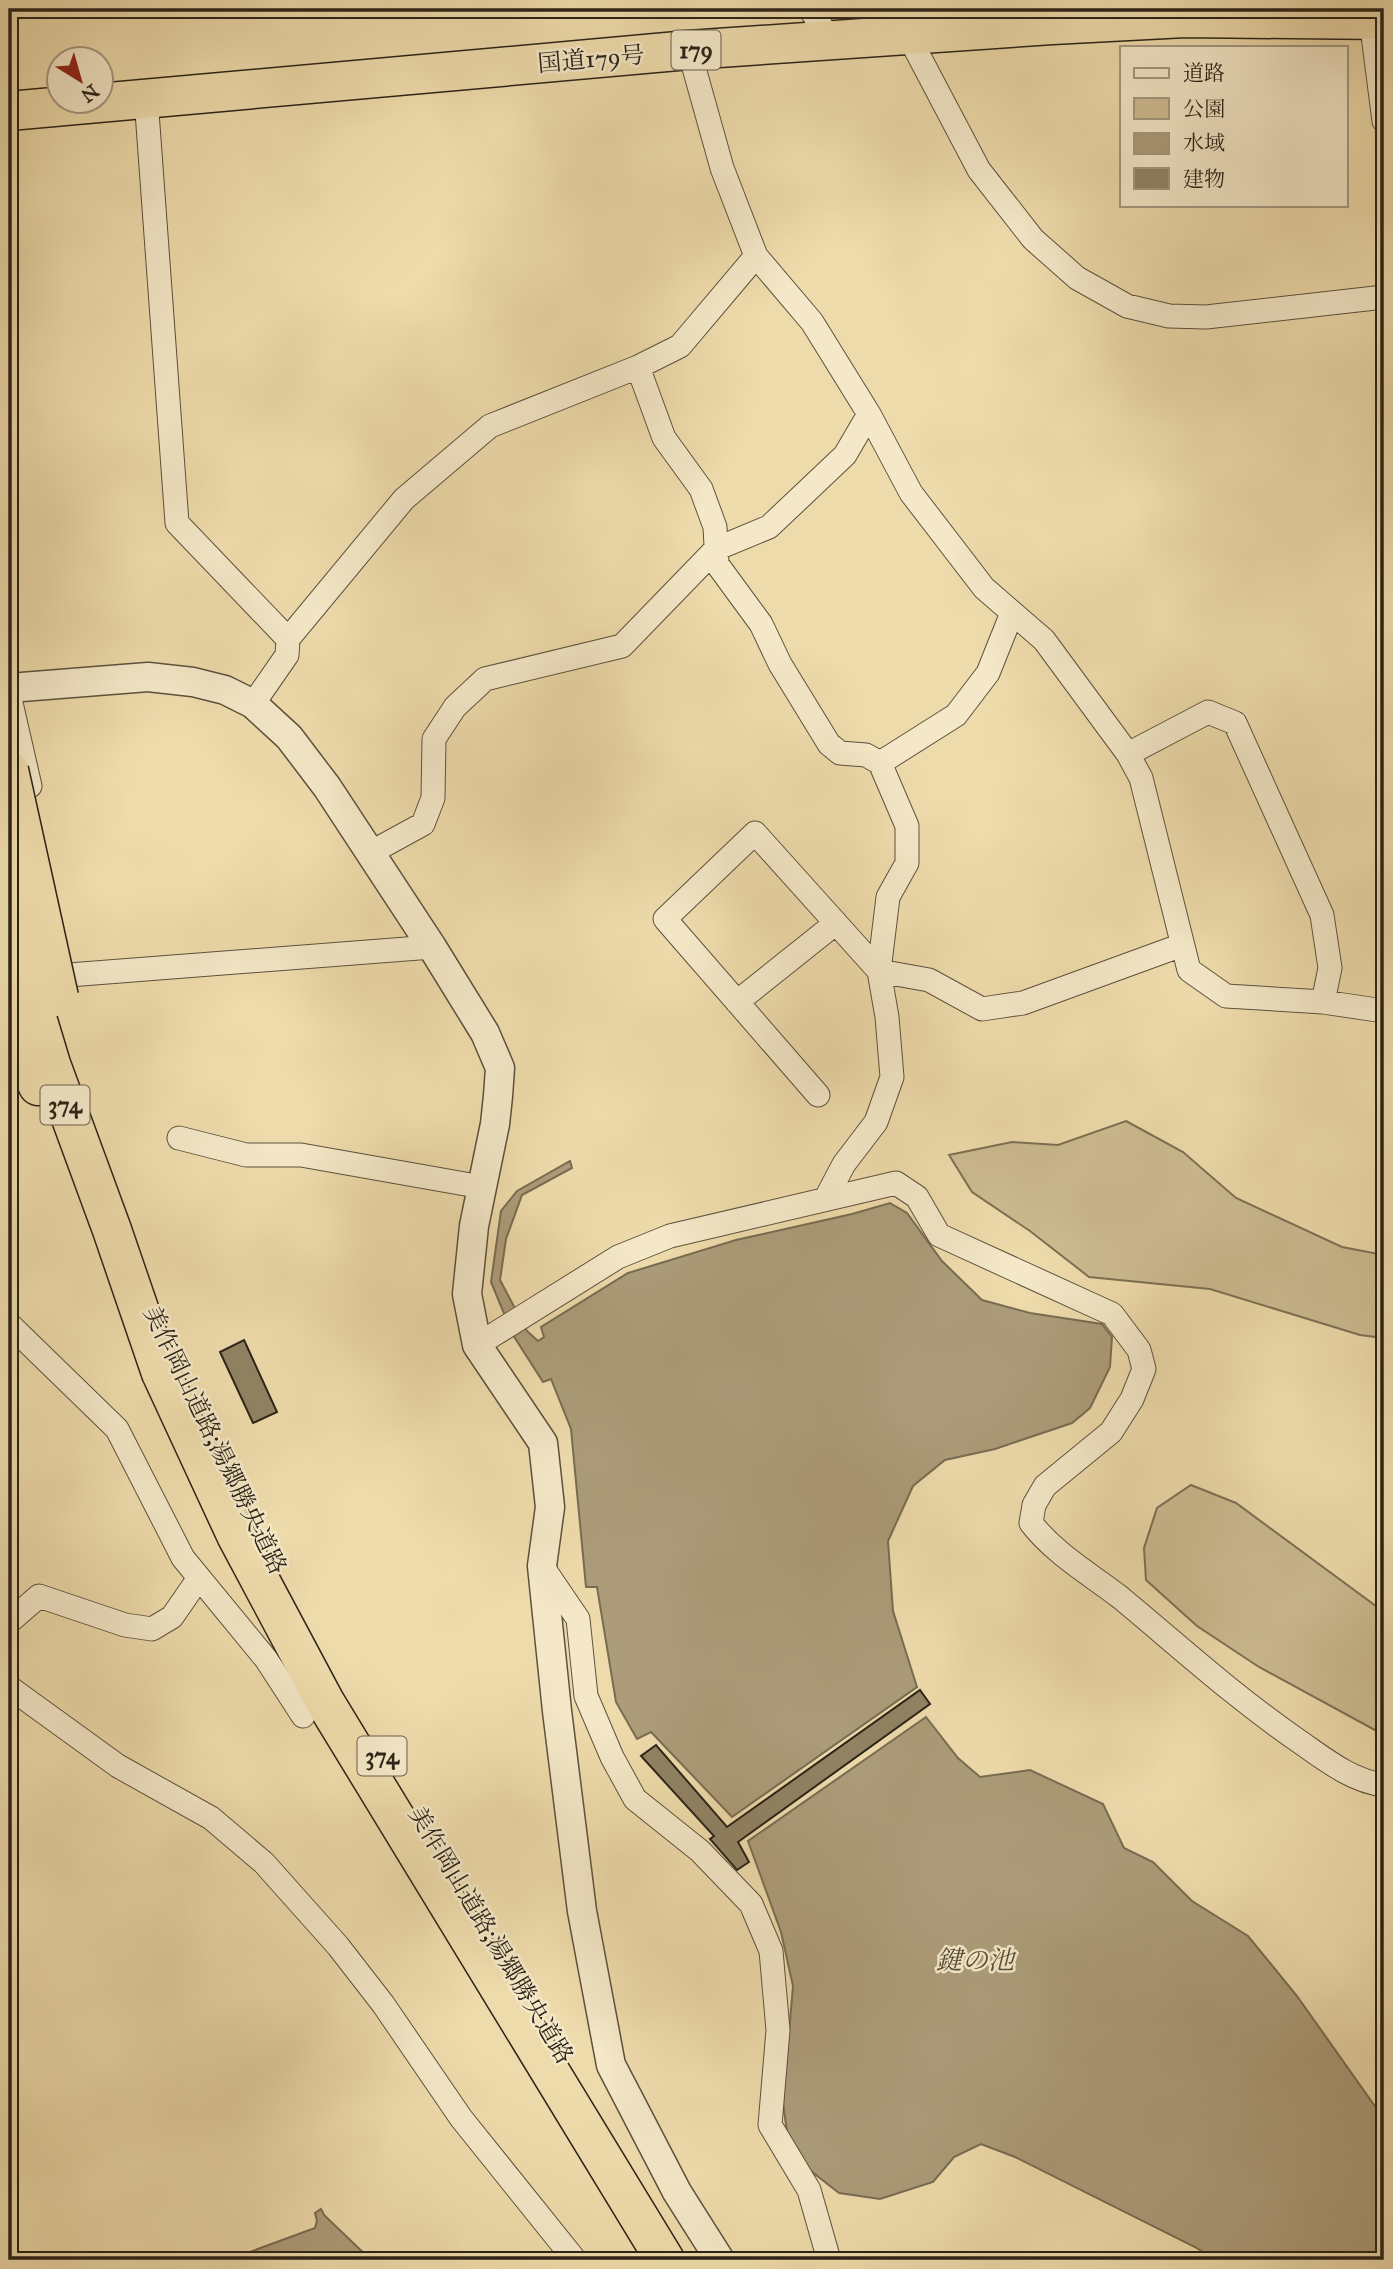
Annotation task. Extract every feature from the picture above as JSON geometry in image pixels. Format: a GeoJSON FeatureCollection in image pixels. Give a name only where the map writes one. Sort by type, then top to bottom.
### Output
{"type":"FeatureCollection","features":[{"type":"Feature","properties":{"kind":"highway","name":"国道179号"},"geometry":{"type":"LineString","coordinates":[[9,111],[689,50],[1185,18],[1376,16]]}},
{"type":"Feature","properties":{"kind":"highway"},"geometry":{"type":"LineString","coordinates":[[9,770],[36,995]]}},
{"type":"Feature","properties":{"kind":"highway","name":"美作岡山道路;湯郷勝央道路"},"geometry":{"type":"LineString","coordinates":[[9,914],[36,995],[51,1064],[161,1373],[236,1535],[365,1769],[665,2260]]}},
{"type":"Feature","properties":{"kind":"highway","name":"美作岡山道路;湯郷勝央道路"},"geometry":{"type":"LineString","coordinates":[[108,1219],[254,1522],[346,1695],[690,2260]]}},
{"type":"Feature","properties":{"kind":"street"},"geometry":{"type":"LineString","coordinates":[[810,9],[831,41]]}},
{"type":"Feature","properties":{"kind":"street"},"geometry":{"type":"LineString","coordinates":[[1376,16],[1384,121]]}},
{"type":"Feature","properties":{"kind":"street"},"geometry":{"type":"LineString","coordinates":[[909,37],[979,170],[1033,239],[1077,278],[1127,306],[1169,316],[1206,317],[1384,297]]}},
{"type":"Feature","properties":{"kind":"street"},"geometry":{"type":"LineString","coordinates":[[689,50],[722,168],[756,257],[812,322],[869,414],[911,493],[984,588],[1044,640],[1128,754],[1141,778],[1189,970],[1226,996],[1323,1002],[1384,1011]]}},
{"type":"Feature","properties":{"kind":"street"},"geometry":{"type":"LineString","coordinates":[[146,98],[177,523],[288,639]]}},
{"type":"Feature","properties":{"kind":"street"},"geometry":{"type":"LineString","coordinates":[[253,705],[287,655],[288,639],[404,499],[490,426],[638,366],[680,346],[756,257]]}},
{"type":"Feature","properties":{"kind":"street"},"geometry":{"type":"LineString","coordinates":[[638,366],[664,438],[701,489],[715,527],[718,564],[761,624],[780,664],[829,744],[839,753],[866,755],[880,764],[907,826],[906,863],[888,897],[879,971],[887,1017],[892,1077],[876,1122],[844,1164],[826,1198]]}},
{"type":"Feature","properties":{"kind":"street"},"geometry":{"type":"LineString","coordinates":[[370,853],[423,824],[433,798],[434,739],[455,707],[485,679],[622,646],[716,549],[769,527],[845,455],[869,414]]}},
{"type":"Feature","properties":{"kind":"street"},"geometry":{"type":"LineString","coordinates":[[880,764],[956,715],[988,673],[1012,613]]}},
{"type":"Feature","properties":{"kind":"street"},"geometry":{"type":"LineString","coordinates":[[432,947],[36,995],[9,691],[148,677],[193,682],[225,690],[253,705],[289,737],[327,787],[432,947],[485,1033],[500,1069],[495,1124],[474,1226],[467,1294],[477,1345],[543,1444],[551,1507],[542,1566],[557,1711],[582,1912],[611,2065],[677,2192],[720,2260]]}},
{"type":"Feature","properties":{"kind":"street"},"geometry":{"type":"LineString","coordinates":[[1128,754],[1208,712],[1235,723],[1322,915],[1330,968],[1323,1002]]}},
{"type":"Feature","properties":{"kind":"street"},"geometry":{"type":"LineString","coordinates":[[818,1095],[665,919],[755,833],[879,971],[929,981],[982,1009],[1023,1003],[1181,945]]}},
{"type":"Feature","properties":{"kind":"street"},"geometry":{"type":"LineString","coordinates":[[737,1002],[836,923]]}},
{"type":"Feature","properties":{"kind":"street"},"geometry":{"type":"LineString","coordinates":[[179,1138],[246,1155],[301,1155],[482,1187]]}},
{"type":"Feature","properties":{"kind":"street"},"geometry":{"type":"LineString","coordinates":[[477,1345],[618,1257],[670,1236],[896,1183],[917,1196],[939,1236],[1112,1314],[1139,1350],[1143,1368],[1132,1399],[1111,1432],[1045,1486],[1034,1504],[1031,1523],[1044,1541],[1118,1596],[1251,1708],[1337,1767],[1371,1783],[1384,1785]]}},
{"type":"Feature","properties":{"kind":"street"},"geometry":{"type":"LineString","coordinates":[[9,1324],[117,1429],[183,1558],[265,1659],[303,1716]]}},
{"type":"Feature","properties":{"kind":"street"},"geometry":{"type":"LineString","coordinates":[[542,1566],[578,1619],[586,1696],[612,1757],[635,1798],[700,1851],[751,1905],[771,1951],[778,2030],[770,2125],[809,2190],[829,2260]]}},
{"type":"Feature","properties":{"kind":"street"},"geometry":{"type":"LineString","coordinates":[[9,1622],[40,1596],[125,1625],[152,1629],[172,1617],[199,1578]]}},
{"type":"Feature","properties":{"kind":"street"},"geometry":{"type":"LineString","coordinates":[[9,1687],[118,1766],[211,1818],[264,1863],[338,1945],[383,2004],[461,2118],[575,2260]]}},
{"type":"Feature","properties":{"kind":"green space"},"geometry":{"type":"Polygon","coordinates":[[[1126,1121],[1183,1152],[1236,1198],[1342,1247],[1384,1255],[1384,1338],[1360,1335],[1210,1289],[1089,1277],[1030,1231],[972,1192],[949,1155],[1012,1142],[1058,1145],[1126,1121]]]}},
{"type":"Feature","properties":{"kind":"green space"},"geometry":{"type":"Polygon","coordinates":[[[1191,1485],[1236,1503],[1384,1612],[1384,1735],[1259,1667],[1197,1626],[1146,1580],[1144,1548],[1157,1508],[1191,1485]]]}},
{"type":"Feature","properties":{"kind":"water"},"geometry":{"type":"Polygon","coordinates":[[[570,1161],[572,1168],[522,1195],[506,1239],[500,1280],[527,1331],[538,1341],[544,1337],[541,1327],[628,1273],[736,1240],[890,1203],[907,1213],[942,1261],[982,1300],[1030,1313],[1102,1324],[1112,1337],[1110,1367],[1090,1408],[1072,1423],[995,1449],[945,1460],[913,1486],[888,1541],[893,1611],[917,1687],[732,1817],[651,1732],[637,1739],[616,1702],[597,1587],[586,1587],[571,1429],[551,1379],[543,1382],[513,1335],[491,1282],[501,1211],[517,1191],[570,1161]]]}},
{"type":"Feature","properties":{"kind":"water","name":"鍵の池"},"geometry":{"type":"Polygon","coordinates":[[[926,1717],[958,1758],[980,1777],[1030,1770],[1103,1804],[1124,1848],[1153,1862],[1192,1901],[1248,1936],[1297,1996],[1384,2119],[1384,2260],[1216,2260],[1015,2157],[981,2144],[954,2157],[933,2182],[880,2199],[839,2193],[811,2171],[788,2140],[783,2103],[793,1986],[781,1932],[748,1841],[926,1717]]]}},
{"type":"Feature","properties":{"kind":"water"},"geometry":{"type":"Polygon","coordinates":[[[321,2209],[371,2260],[228,2260],[315,2228],[315,2213],[321,2209]]]}},
{"type":"Feature","properties":{"kind":"building"},"geometry":{"type":"Polygon","coordinates":[[[244,1340],[277,1412],[253,1423],[220,1352],[244,1340]]]}},
{"type":"Feature","properties":{"kind":"building"},"geometry":{"type":"Polygon","coordinates":[[[920,1690],[930,1704],[738,1842],[749,1862],[737,1870],[710,1839],[714,1836],[641,1756],[656,1745],[727,1827],[920,1690]]]}}]}
